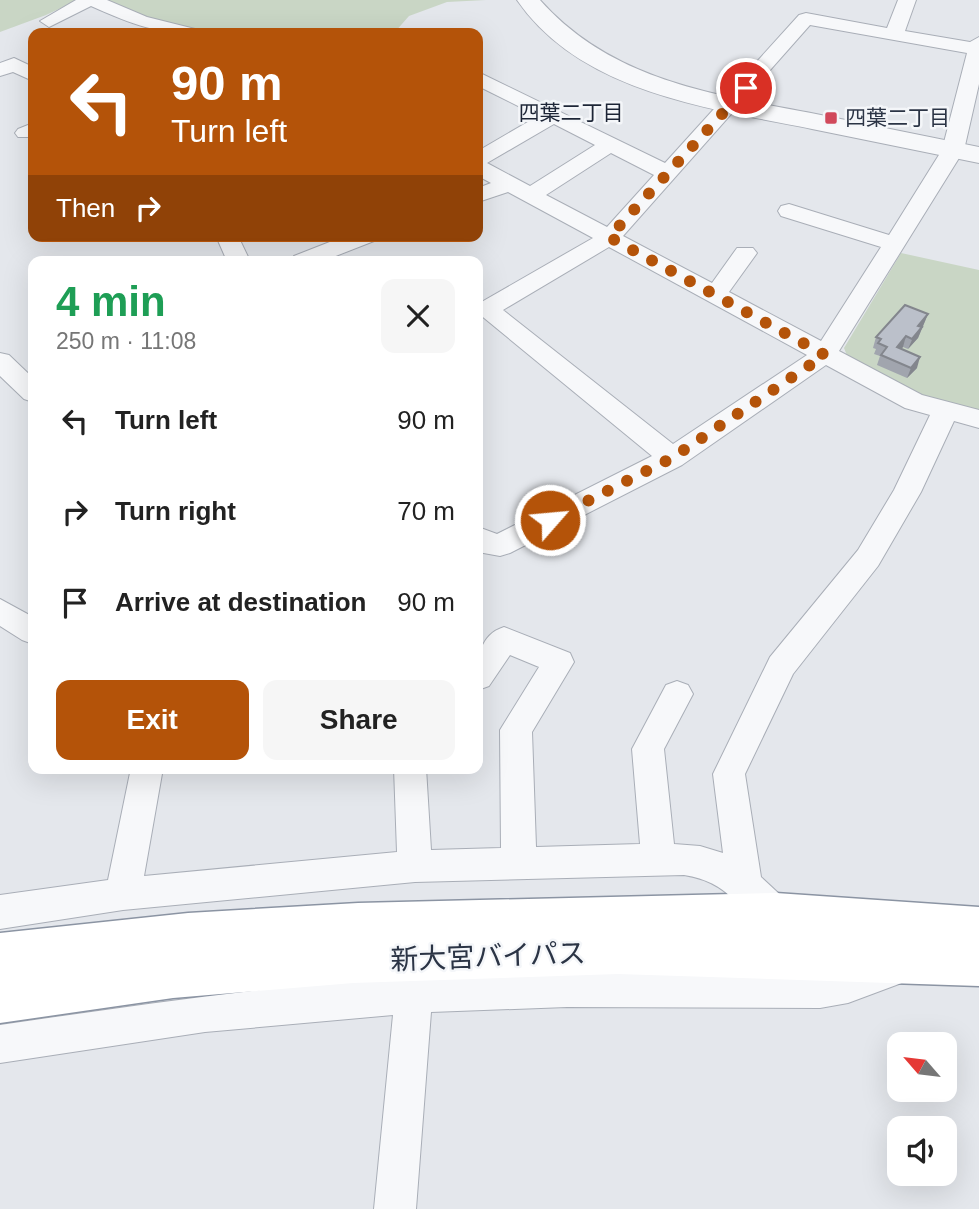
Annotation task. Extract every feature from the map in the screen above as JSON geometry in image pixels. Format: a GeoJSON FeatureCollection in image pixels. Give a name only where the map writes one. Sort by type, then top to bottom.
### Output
{"type":"FeatureCollection","features":[{"type":"Feature","properties":{"kind":"highway","name":"新大宮バイパス"},"geometry":{"type":"LineString","coordinates":[[0,956],[188,935],[358,925],[776,915],[979,929]]}},
{"type":"Feature","properties":{"kind":"highway","name":"新大宮バイパス"},"geometry":{"type":"LineString","coordinates":[[0,999],[173,975],[353,960],[618,952],[979,963]]}},
{"type":"Feature","properties":{"kind":"street"},"geometry":{"type":"LineString","coordinates":[[49,21],[91,0],[140,21],[168,28]]}},
{"type":"Feature","properties":{"kind":"street"},"geometry":{"type":"LineString","coordinates":[[528,0],[561,35],[608,64],[666,88],[731,105],[979,155]]}},
{"type":"Feature","properties":{"kind":"street"},"geometry":{"type":"LineString","coordinates":[[894,35],[907,0]]}},
{"type":"Feature","properties":{"kind":"street"},"geometry":{"type":"LineString","coordinates":[[483,542],[500,545],[672,458],[825,355],[953,150],[978,46],[894,35],[806,19],[609,237],[487,309],[672,458]]}},
{"type":"Feature","properties":{"kind":"street"},"geometry":{"type":"LineString","coordinates":[[0,70],[14,64],[28,72]]}},
{"type":"Feature","properties":{"kind":"street"},"geometry":{"type":"LineString","coordinates":[[483,81],[668,173]]}},
{"type":"Feature","properties":{"kind":"street"},"geometry":{"type":"LineString","coordinates":[[483,95],[497,88]]}},
{"type":"Feature","properties":{"kind":"street"},"geometry":{"type":"LineString","coordinates":[[483,157],[552,116]]}},
{"type":"Feature","properties":{"kind":"street"},"geometry":{"type":"LineString","coordinates":[[531,195],[610,144]]}},
{"type":"Feature","properties":{"kind":"street"},"geometry":{"type":"LineString","coordinates":[[483,170],[914,402],[979,419]]}},
{"type":"Feature","properties":{"kind":"street"},"geometry":{"type":"LineString","coordinates":[[483,193],[509,184]]}},
{"type":"Feature","properties":{"kind":"street"},"geometry":{"type":"LineString","coordinates":[[789,211],[895,244]]}},
{"type":"Feature","properties":{"kind":"street"},"geometry":{"type":"LineString","coordinates":[[315,256],[351,242]]}},
{"type":"Feature","properties":{"kind":"street"},"geometry":{"type":"LineString","coordinates":[[715,295],[746,253]]}},
{"type":"Feature","properties":{"kind":"street"},"geometry":{"type":"LineString","coordinates":[[0,361],[28,388]]}},
{"type":"Feature","properties":{"kind":"street"},"geometry":{"type":"LineString","coordinates":[[745,884],[729,774],[781,666],[868,558],[907,492],[945,412]]}},
{"type":"Feature","properties":{"kind":"street"},"geometry":{"type":"LineString","coordinates":[[0,611],[28,629]]}},
{"type":"Feature","properties":{"kind":"street"},"geometry":{"type":"LineString","coordinates":[[483,670],[504,639],[559,662],[516,730],[519,863]]}},
{"type":"Feature","properties":{"kind":"street"},"geometry":{"type":"LineString","coordinates":[[658,859],[648,749],[677,694]]}},
{"type":"Feature","properties":{"kind":"street"},"geometry":{"type":"LineString","coordinates":[[123,894],[146,774]]}},
{"type":"Feature","properties":{"kind":"street"},"geometry":{"type":"LineString","coordinates":[[410,774],[415,866]]}},
{"type":"Feature","properties":{"kind":"street"},"geometry":{"type":"LineString","coordinates":[[0,912],[123,894],[415,866],[684,859],[717,865],[745,884],[776,915]]}},
{"type":"Feature","properties":{"kind":"street"},"geometry":{"type":"LineString","coordinates":[[0,1044],[205,1014],[414,995],[567,989],[820,990],[848,985],[914,962]]}},
{"type":"Feature","properties":{"kind":"street"},"geometry":{"type":"LineString","coordinates":[[395,1209],[414,995]]}},
{"type":"Feature","properties":{"kind":"green space"},"geometry":{"type":"Polygon","coordinates":[[[0,0],[78,0],[0,32],[0,0]]]}},
{"type":"Feature","properties":{"kind":"green space"},"geometry":{"type":"Polygon","coordinates":[[[103,0],[486,0],[447,2],[409,16],[398,28],[188,28],[136,14],[103,0]]]}},
{"type":"Feature","properties":{"kind":"green space"},"geometry":{"type":"Polygon","coordinates":[[[901,253],[979,270],[979,411],[921,396],[848,358],[844,348],[901,253]]]}},
{"type":"Feature","properties":{"kind":"building"},"geometry":{"type":"Polygon","coordinates":[[[905,305],[928,314],[912,339],[906,336],[897,347],[920,357],[911,368],[881,355],[887,347],[878,343],[881,339],[876,337],[905,305]]]}},
{"type":"Feature","properties":{"kind":"place","name":"四葉二丁目"},"geometry":{"type":"Point","coordinates":[831,118]}},
{"type":"Feature","properties":{"kind":"district","name":"四葉二丁目"},"geometry":{"type":"Point","coordinates":[571,113]}},
{"type":"Feature","properties":{"kind":"route"},"geometry":{"type":"LineString","coordinates":[[550,520],[672,458],[825,355],[609,237],[746,88]]}}]}
